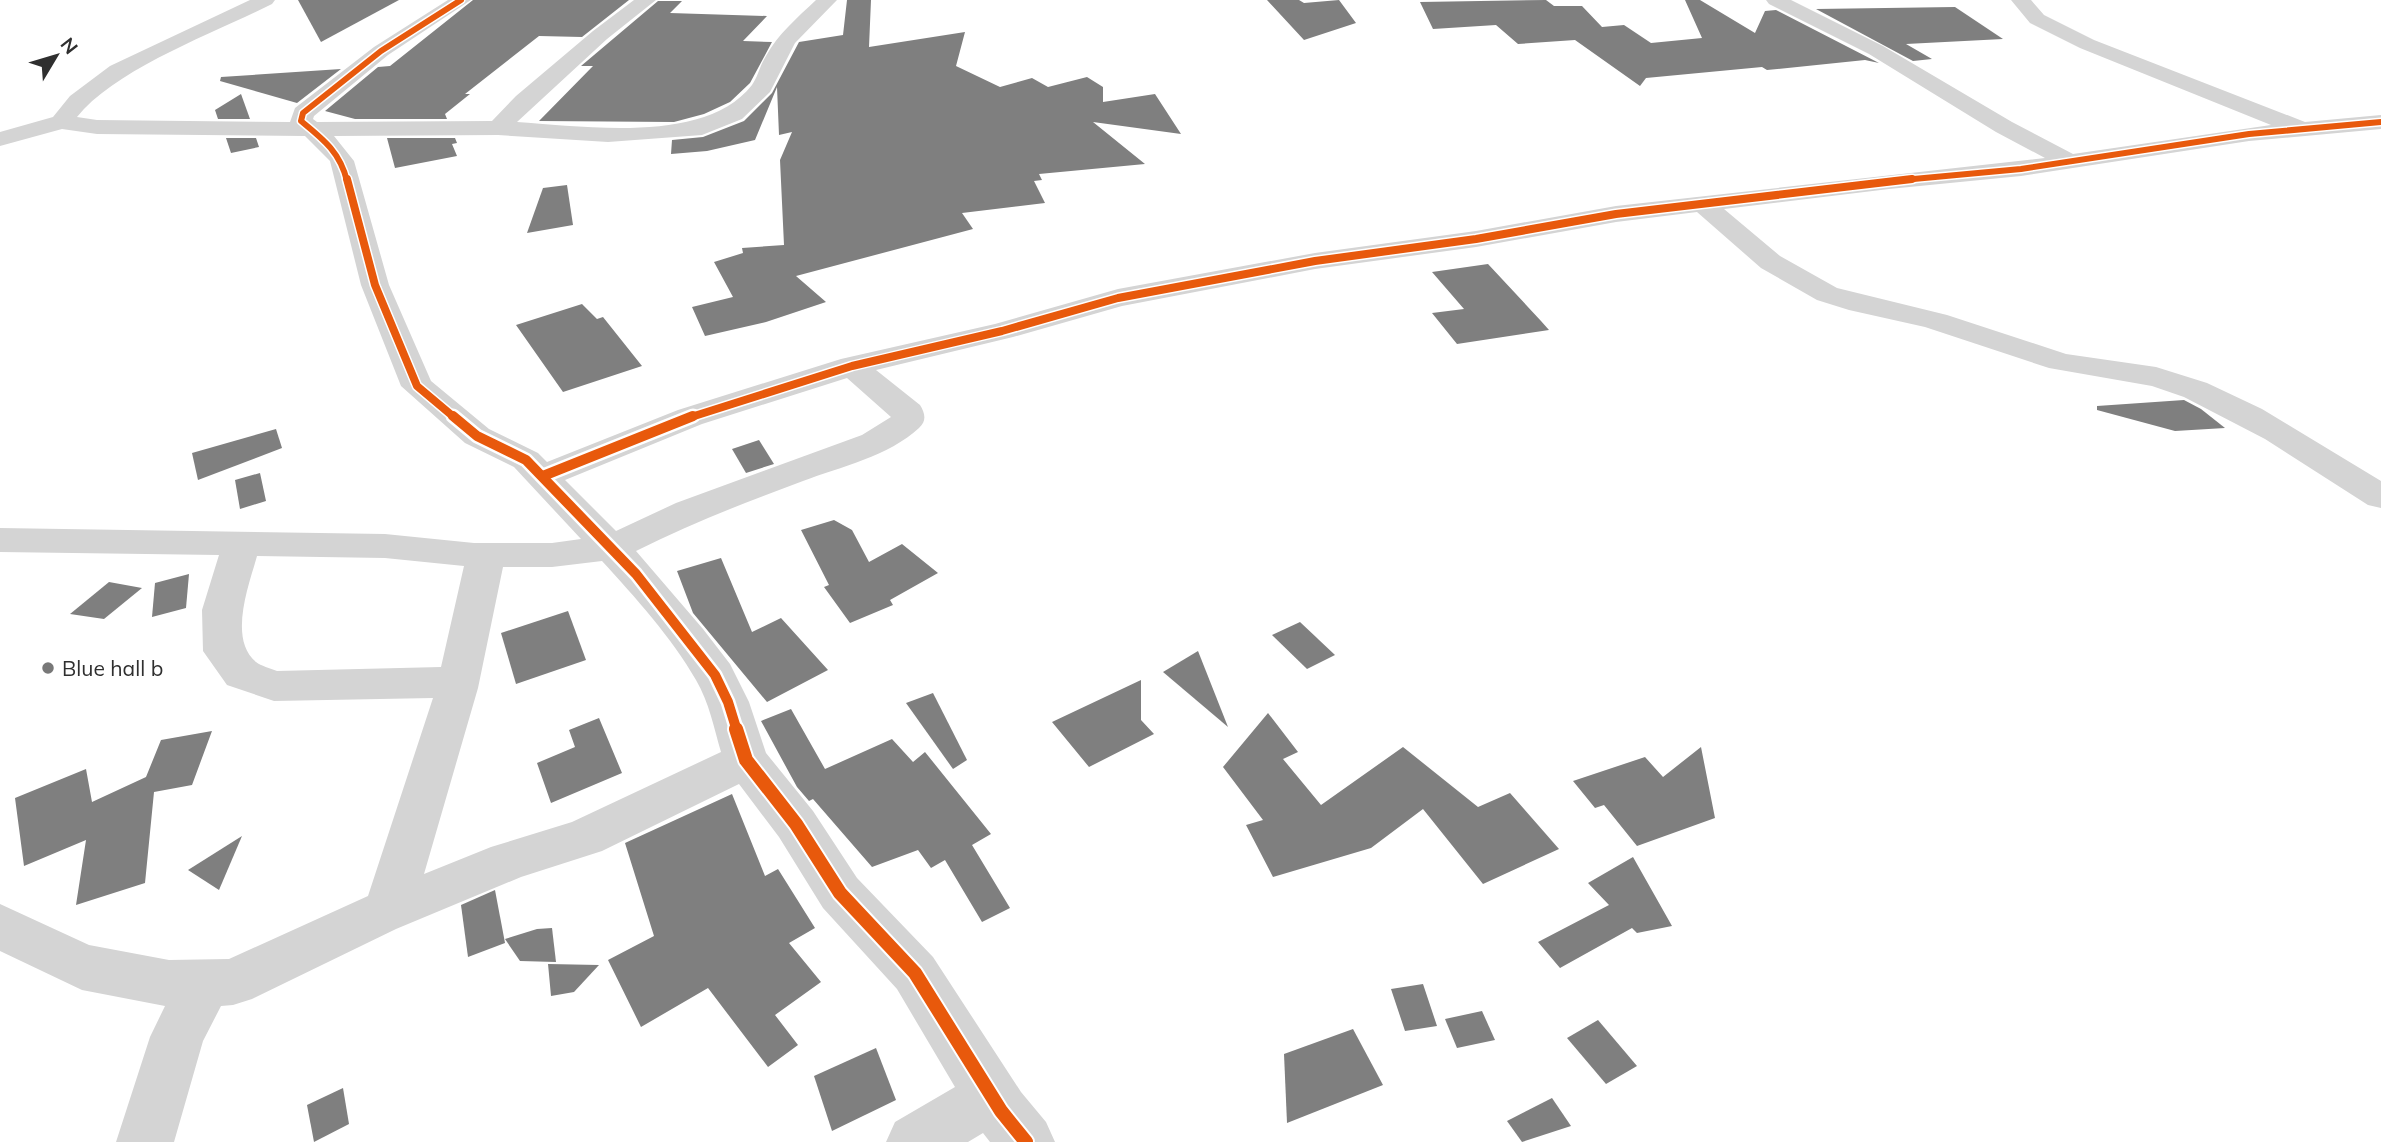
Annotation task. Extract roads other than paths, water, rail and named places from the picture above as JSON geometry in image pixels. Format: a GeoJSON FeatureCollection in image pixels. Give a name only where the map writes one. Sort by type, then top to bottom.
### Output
{"type":"FeatureCollection","features":[{"type":"Feature","properties":{"kind":"street"},"geometry":{"type":"LineString","coordinates":[[61,122],[78,101],[118,71],[265,0]]}},
{"type":"Feature","properties":{"kind":"street"},"geometry":{"type":"LineString","coordinates":[[461,0],[381,51],[303,113],[301,121],[342,161],[375,285],[417,386],[477,436],[526,460],[611,548],[690,639],[715,676],[728,702],[746,760],[796,824],[840,893],[915,973],[992,1096],[1026,1142]]}},
{"type":"Feature","properties":{"kind":"street"},"geometry":{"type":"LineString","coordinates":[[498,128],[524,101],[589,44],[646,0]]}},
{"type":"Feature","properties":{"kind":"street"},"geometry":{"type":"LineString","coordinates":[[0,139],[61,122],[97,127],[313,131],[498,128],[620,135],[676,133],[711,125],[734,114],[762,86],[776,56],[788,39],[827,0]]}},
{"type":"Feature","properties":{"kind":"street"},"geometry":{"type":"LineString","coordinates":[[1776,0],[1876,50],[2004,127],[2069,161]]}},
{"type":"Feature","properties":{"kind":"street"},"geometry":{"type":"LineString","coordinates":[[2021,0],[2037,19],[2087,44],[2303,129]]}},
{"type":"Feature","properties":{"kind":"street"},"geometry":{"type":"LineString","coordinates":[[543,476],[690,417],[852,366],[1002,331],[1118,298],[1289,266],[1476,239],[1616,215],[2069,161],[2249,134],[2381,122]]}},
{"type":"Feature","properties":{"kind":"street"},"geometry":{"type":"LineString","coordinates":[[1704,205],[1777,268],[1817,291],[1850,302],[1936,321],[1991,342],[2077,365],[2165,379],[2207,395],[2256,421],[2381,497]]}},
{"type":"Feature","properties":{"kind":"street"},"geometry":{"type":"LineString","coordinates":[[0,540],[385,545],[486,555],[552,555],[611,548],[689,510],[874,442],[908,421],[908,412],[901,404],[852,366]]}},
{"type":"Feature","properties":{"kind":"street"},"geometry":{"type":"LineString","coordinates":[[242,543],[222,610],[224,651],[242,674],[274,686],[458,682]]}},
{"type":"Feature","properties":{"kind":"street"},"geometry":{"type":"LineString","coordinates":[[388,911],[458,682],[486,555]]}},
{"type":"Feature","properties":{"kind":"street"},"geometry":{"type":"LineString","coordinates":[[0,926],[82,967],[169,983],[233,982],[388,911],[508,861],[585,837],[746,760]]}},
{"type":"Feature","properties":{"kind":"street"},"geometry":{"type":"LineString","coordinates":[[145,1142],[177,1037],[205,982]]}},
{"type":"Feature","properties":{"kind":"street"},"geometry":{"type":"LineString","coordinates":[[915,1142],[992,1096]]}},
{"type":"Feature","properties":{"kind":"place","name":"Blue hall b"},"geometry":{"type":"Point","coordinates":[48,668]}}]}
